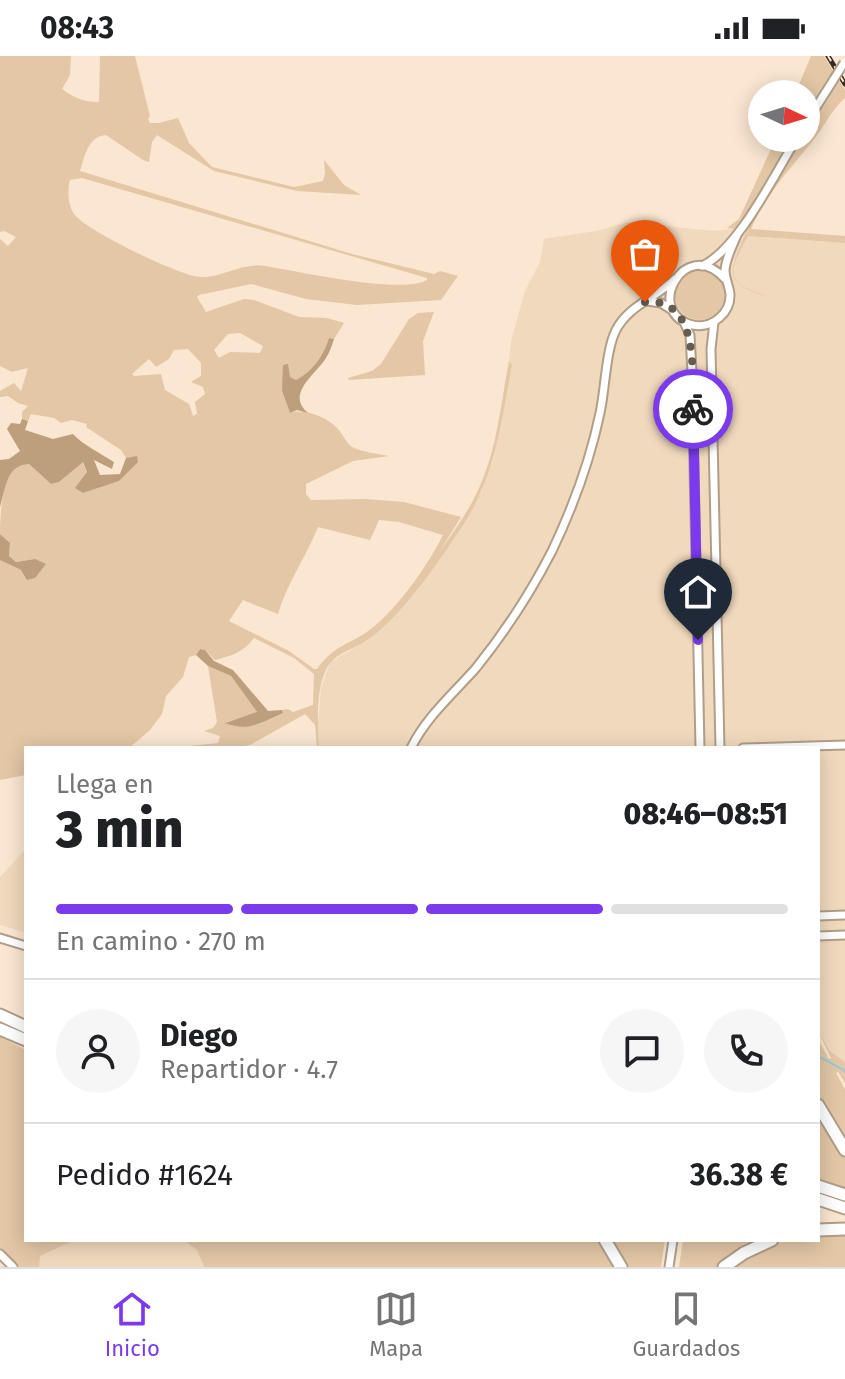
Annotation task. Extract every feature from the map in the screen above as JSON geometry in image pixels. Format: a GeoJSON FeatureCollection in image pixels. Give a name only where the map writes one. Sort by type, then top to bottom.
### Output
{"type":"FeatureCollection","features":[{"type":"Feature","properties":{"kind":"highway"},"geometry":{"type":"LineString","coordinates":[[0,1015],[24,1026]]}},
{"type":"Feature","properties":{"kind":"highway"},"geometry":{"type":"LineString","coordinates":[[0,1029],[24,1039]]}},
{"type":"Feature","properties":{"kind":"highway"},"geometry":{"type":"LineString","coordinates":[[820,1108],[845,1150]]}},
{"type":"Feature","properties":{"kind":"highway"},"geometry":{"type":"LineString","coordinates":[[820,1187],[845,1195]]}},
{"type":"Feature","properties":{"kind":"highway"},"geometry":{"type":"LineString","coordinates":[[820,1200],[845,1208]]}},
{"type":"Feature","properties":{"kind":"highway"},"geometry":{"type":"LineString","coordinates":[[820,1230],[845,1229]]}},
{"type":"Feature","properties":{"kind":"highway"},"geometry":{"type":"LineString","coordinates":[[606,1242],[621,1267]]}},
{"type":"Feature","properties":{"kind":"highway"},"geometry":{"type":"LineString","coordinates":[[724,1267],[768,1242]]}},
{"type":"Feature","properties":{"kind":"street"},"geometry":{"type":"LineString","coordinates":[[820,101],[845,63]]}},
{"type":"Feature","properties":{"kind":"street"},"geometry":{"type":"LineString","coordinates":[[725,279],[727,259],[737,235],[788,152]]}},
{"type":"Feature","properties":{"kind":"street"},"geometry":{"type":"LineString","coordinates":[[412,746],[430,717],[497,640],[552,550],[587,463],[600,416],[613,339],[629,313],[662,292],[682,272],[702,266],[717,256],[737,235]]}},
{"type":"Feature","properties":{"kind":"street"},"geometry":{"type":"LineString","coordinates":[[684,322],[694,325],[714,322],[729,304],[725,279],[719,272],[702,266]]}},
{"type":"Feature","properties":{"kind":"street"},"geometry":{"type":"LineString","coordinates":[[675,279],[670,300],[675,313]]}},
{"type":"Feature","properties":{"kind":"street"},"geometry":{"type":"LineString","coordinates":[[645,302],[661,303],[675,313],[690,335],[700,746]]}},
{"type":"Feature","properties":{"kind":"street"},"geometry":{"type":"LineString","coordinates":[[714,322],[711,349],[720,746]]}},
{"type":"Feature","properties":{"kind":"street"},"geometry":{"type":"LineString","coordinates":[[811,746],[845,745]]}},
{"type":"Feature","properties":{"kind":"street"},"geometry":{"type":"LineString","coordinates":[[820,916],[845,915]]}},
{"type":"Feature","properties":{"kind":"street"},"geometry":{"type":"LineString","coordinates":[[820,936],[845,935]]}},
{"type":"Feature","properties":{"kind":"street"},"geometry":{"type":"LineString","coordinates":[[0,938],[24,945]]}},
{"type":"Feature","properties":{"kind":"street"},"geometry":{"type":"LineString","coordinates":[[669,1267],[673,1242]]}},
{"type":"Feature","properties":{"kind":"street"},"geometry":{"type":"LineString","coordinates":[[0,1254],[13,1267]]}},
{"type":"Feature","properties":{"kind":"shaded area"},"geometry":{"type":"Polygon","coordinates":[[[0,56],[71,56],[70,75],[62,89],[79,99],[99,102],[100,56],[135,56],[150,123],[178,118],[189,143],[212,167],[294,187],[323,181],[324,160],[344,185],[361,195],[297,191],[214,171],[157,135],[152,142],[149,162],[106,135],[100,136],[88,148],[80,171],[352,254],[434,274],[440,271],[458,276],[441,300],[357,305],[306,299],[251,284],[197,297],[206,312],[244,299],[299,317],[327,318],[344,323],[334,339],[329,338],[321,357],[312,368],[296,380],[290,377],[282,391],[290,413],[302,412],[321,417],[332,423],[352,447],[389,456],[353,461],[306,484],[306,494],[311,500],[404,502],[461,517],[440,551],[471,505],[485,473],[498,426],[509,361],[512,365],[496,446],[475,504],[434,568],[395,616],[369,639],[339,655],[326,670],[319,698],[319,746],[315,725],[305,714],[250,745],[190,746],[218,743],[220,736],[204,731],[213,728],[217,722],[208,666],[231,676],[258,713],[226,722],[255,725],[283,713],[282,710],[293,712],[313,705],[314,674],[294,658],[254,638],[241,650],[215,660],[200,649],[196,655],[189,657],[183,677],[166,696],[162,714],[150,730],[131,746],[24,746],[24,775],[0,780],[0,560],[21,570],[35,559],[16,562],[9,556],[10,543],[0,534],[8,477],[17,466],[29,464],[51,484],[59,482],[82,461],[87,472],[83,493],[119,481],[137,457],[126,458],[121,450],[86,427],[87,424],[72,420],[61,423],[54,418],[31,414],[28,421],[22,419],[22,412],[28,406],[8,396],[0,397],[0,391],[14,383],[21,391],[28,368],[12,372],[0,366],[0,239],[8,246],[16,237],[0,232],[0,56]],[[82,178],[70,180],[68,194],[75,215],[134,252],[189,275],[208,277],[257,265],[373,283],[414,284],[427,280],[427,278],[82,178]],[[240,333],[228,334],[214,350],[219,358],[230,352],[260,353],[263,346],[240,333]],[[188,349],[174,350],[169,359],[156,367],[149,359],[132,374],[161,374],[165,390],[189,404],[193,416],[197,414],[195,402],[205,394],[203,387],[191,382],[201,376],[201,363],[188,349]],[[379,520],[370,540],[318,527],[278,614],[243,600],[229,621],[317,669],[330,654],[371,629],[392,610],[421,572],[443,535],[399,522],[379,520]]]}},
{"type":"Feature","properties":{"kind":"shaded area"},"geometry":{"type":"Polygon","coordinates":[[[811,56],[824,56],[845,90],[845,98],[820,131],[820,109],[837,82],[833,76],[820,96],[820,80],[801,80],[811,56]]]}},
{"type":"Feature","properties":{"kind":"shaded area"},"geometry":{"type":"Polygon","coordinates":[[[770,152],[785,152],[749,211],[734,229],[727,228],[739,219],[770,152]]]}},
{"type":"Feature","properties":{"kind":"shaded area"},"geometry":{"type":"Polygon","coordinates":[[[793,152],[804,152],[770,194],[751,229],[845,236],[845,243],[748,236],[735,262],[734,275],[742,286],[766,297],[748,290],[740,285],[734,278],[733,267],[747,230],[793,152]]]}},
{"type":"Feature","properties":{"kind":"shaded area"},"geometry":{"type":"Polygon","coordinates":[[[628,222],[714,231],[734,229],[749,236],[845,243],[845,1062],[830,1051],[820,1034],[820,746],[319,746],[321,689],[330,662],[370,639],[390,620],[454,538],[482,491],[500,428],[512,366],[509,361],[511,341],[525,291],[540,262],[544,239],[596,231],[628,222]]]}},
{"type":"Feature","properties":{"kind":"shaded area"},"geometry":{"type":"Polygon","coordinates":[[[700,270],[718,277],[725,295],[718,313],[700,320],[682,313],[675,295],[682,277],[700,270]]]}},
{"type":"Feature","properties":{"kind":"shaded area"},"geometry":{"type":"Polygon","coordinates":[[[434,312],[423,341],[425,375],[349,380],[381,364],[409,319],[418,313],[434,312]]]}},
{"type":"Feature","properties":{"kind":"shaded area"},"geometry":{"type":"Polygon","coordinates":[[[329,338],[334,339],[329,353],[301,391],[302,406],[308,413],[297,410],[290,413],[282,391],[283,365],[288,364],[290,377],[296,380],[302,377],[317,362],[329,338]]]}},
{"type":"Feature","properties":{"kind":"shaded area"},"geometry":{"type":"Polygon","coordinates":[[[22,419],[28,421],[25,430],[53,439],[73,434],[114,462],[112,469],[94,460],[100,475],[120,474],[126,458],[137,456],[138,462],[119,481],[83,493],[75,488],[87,472],[83,462],[59,482],[51,484],[29,464],[21,465],[8,479],[0,507],[0,460],[9,459],[20,451],[7,429],[11,423],[20,424],[22,419]]]}},
{"type":"Feature","properties":{"kind":"shaded area"},"geometry":{"type":"Polygon","coordinates":[[[0,534],[10,543],[9,556],[16,562],[35,559],[46,564],[35,578],[27,580],[21,570],[0,560],[0,534]]]}},
{"type":"Feature","properties":{"kind":"shaded area"},"geometry":{"type":"Polygon","coordinates":[[[200,649],[205,650],[214,661],[233,670],[268,711],[282,710],[283,713],[248,726],[225,723],[257,712],[231,676],[208,666],[196,655],[200,649]]]}},
{"type":"Feature","properties":{"kind":"shaded area"},"geometry":{"type":"Polygon","coordinates":[[[24,851],[24,932],[0,925],[0,877],[24,851]]]}},
{"type":"Feature","properties":{"kind":"shaded area"},"geometry":{"type":"Polygon","coordinates":[[[820,1034],[830,1051],[845,1062],[845,1083],[836,1073],[845,1089],[845,1143],[820,1099],[820,1043],[831,1058],[820,1034]]]}},
{"type":"Feature","properties":{"kind":"shaded area"},"geometry":{"type":"Polygon","coordinates":[[[0,1037],[24,1049],[24,1242],[71,1242],[40,1256],[39,1267],[19,1267],[0,1249],[0,1037]]]}},
{"type":"Feature","properties":{"kind":"shaded area"},"geometry":{"type":"Polygon","coordinates":[[[820,1114],[845,1154],[845,1189],[820,1182],[820,1114]]]}},
{"type":"Feature","properties":{"kind":"shaded area"},"geometry":{"type":"Polygon","coordinates":[[[845,1233],[845,1267],[730,1267],[780,1242],[820,1242],[820,1234],[845,1233]]]}},
{"type":"Feature","properties":{"kind":"shaded area"},"geometry":{"type":"Polygon","coordinates":[[[71,1242],[186,1242],[197,1250],[204,1267],[0,1267],[40,1256],[71,1242]]]}},
{"type":"Feature","properties":{"kind":"shaded area"},"geometry":{"type":"Polygon","coordinates":[[[186,1242],[600,1242],[614,1267],[204,1267],[197,1250],[186,1242]]]}},
{"type":"Feature","properties":{"kind":"shaded area"},"geometry":{"type":"Polygon","coordinates":[[[612,1242],[665,1242],[661,1267],[627,1267],[612,1242]]]}},
{"type":"Feature","properties":{"kind":"shaded area"},"geometry":{"type":"Polygon","coordinates":[[[683,1242],[759,1242],[735,1253],[718,1267],[679,1267],[683,1242]]]}},
{"type":"Feature","properties":{"kind":"waterway"},"geometry":{"type":"LineString","coordinates":[[820,1057],[845,1071]]}},
{"type":"Feature","properties":{"kind":"railway"},"geometry":{"type":"LineString","coordinates":[[828,56],[845,84]]}},
{"type":"Feature","properties":{"kind":"way so far"},"geometry":{"type":"LineString","coordinates":[[645,302],[668,306],[684,322],[690,335],[693,409]]}},
{"type":"Feature","properties":{"kind":"route"},"geometry":{"type":"LineString","coordinates":[[693,409],[698,640]]}}]}
